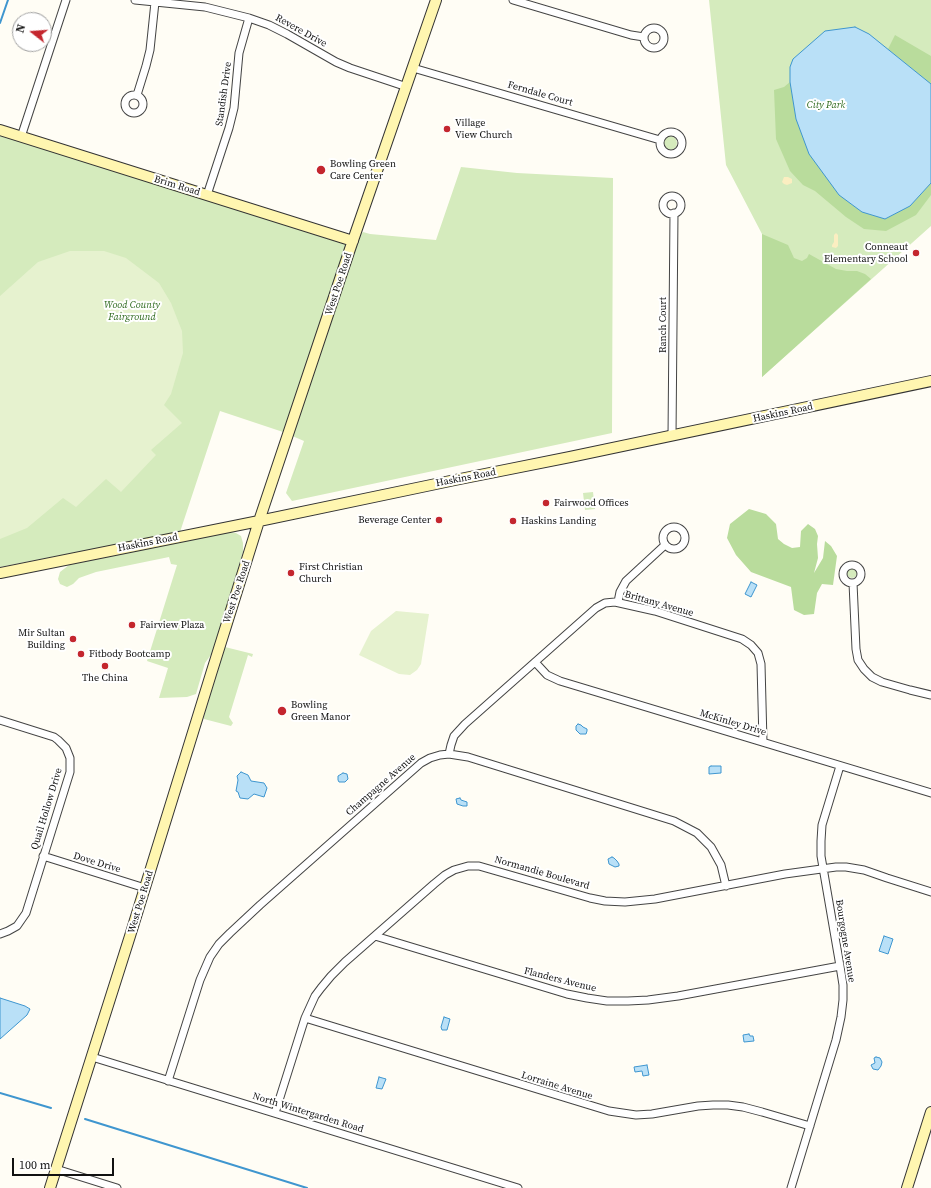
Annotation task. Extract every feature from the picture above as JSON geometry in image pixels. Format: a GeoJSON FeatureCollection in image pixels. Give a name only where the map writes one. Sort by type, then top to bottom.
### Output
{"type":"FeatureCollection","features":[{"type":"Feature","properties":{"kind":"main road","name":"West Poe Road"},"geometry":{"type":"LineString","coordinates":[[50,1188],[146,888],[259,521],[436,0]]}},
{"type":"Feature","properties":{"kind":"main road","name":"Brim Road"},"geometry":{"type":"LineString","coordinates":[[0,130],[353,241]]}},
{"type":"Feature","properties":{"kind":"main road","name":"Haskins Road"},"geometry":{"type":"LineString","coordinates":[[0,573],[672,436],[931,381]]}},
{"type":"Feature","properties":{"kind":"main road"},"geometry":{"type":"LineString","coordinates":[[907,1188],[928,1133],[931,1112]]}},
{"type":"Feature","properties":{"kind":"street"},"geometry":{"type":"LineString","coordinates":[[21,137],[66,0]]}},
{"type":"Feature","properties":{"kind":"street","name":"Revere Drive"},"geometry":{"type":"LineString","coordinates":[[135,0],[205,7],[249,18],[269,25],[287,34],[336,62],[350,68],[407,86]]}},
{"type":"Feature","properties":{"kind":"street"},"geometry":{"type":"LineString","coordinates":[[513,0],[644,38]]}},
{"type":"Feature","properties":{"kind":"street"},"geometry":{"type":"LineString","coordinates":[[137,95],[150,50],[155,2]]}},
{"type":"Feature","properties":{"kind":"street","name":"Standish Drive"},"geometry":{"type":"LineString","coordinates":[[207,195],[234,108],[240,53],[249,18]]}},
{"type":"Feature","properties":{"kind":"street","name":"Ferndale Court"},"geometry":{"type":"LineString","coordinates":[[413,68],[660,140]]}},
{"type":"Feature","properties":{"kind":"street","name":"Ranch Court"},"geometry":{"type":"LineString","coordinates":[[672,436],[674,214]]}},
{"type":"Feature","properties":{"kind":"street"},"geometry":{"type":"LineString","coordinates":[[618,602],[620,592],[626,581],[665,545]]}},
{"type":"Feature","properties":{"kind":"street"},"geometry":{"type":"LineString","coordinates":[[852,583],[856,649],[858,660],[864,669],[872,677],[882,682],[931,694]]}},
{"type":"Feature","properties":{"kind":"street","name":"Brittany Avenue"},"geometry":{"type":"LineString","coordinates":[[449,754],[452,740],[458,731],[596,608],[605,604],[618,602],[654,611],[742,639],[751,645],[758,653],[762,664],[763,742]]}},
{"type":"Feature","properties":{"kind":"street","name":"McKinley Drive"},"geometry":{"type":"LineString","coordinates":[[535,662],[547,675],[556,679],[931,793]]}},
{"type":"Feature","properties":{"kind":"street","name":"Quail Hollow Drive"},"geometry":{"type":"LineString","coordinates":[[0,720],[54,737],[66,748],[70,758],[70,772],[24,917],[13,929],[0,934]]}},
{"type":"Feature","properties":{"kind":"street","name":"Champagne Avenue"},"geometry":{"type":"LineString","coordinates":[[168,1081],[200,980],[210,957],[219,944],[256,909],[421,763],[430,758],[449,754],[468,758],[660,816],[688,828],[701,836],[711,847],[721,865],[726,886]]}},
{"type":"Feature","properties":{"kind":"street","name":"Bourgogne Avenue"},"geometry":{"type":"LineString","coordinates":[[790,1188],[838,1033],[841,1017],[843,985],[821,856],[822,825],[840,766]]}},
{"type":"Feature","properties":{"kind":"street","name":"Dove Drive"},"geometry":{"type":"LineString","coordinates":[[44,856],[146,888]]}},
{"type":"Feature","properties":{"kind":"street","name":"Normandie Boulevard"},"geometry":{"type":"LineString","coordinates":[[275,1113],[304,1018],[315,996],[344,963],[445,875],[454,870],[468,866],[479,866],[574,894],[605,901],[625,902],[640,901],[822,868],[846,867],[864,870],[931,892]]}},
{"type":"Feature","properties":{"kind":"street","name":"Flanders Avenue"},"geometry":{"type":"LineString","coordinates":[[375,936],[567,994],[607,1000],[648,1000],[678,996],[840,966]]}},
{"type":"Feature","properties":{"kind":"street","name":"Lorraine Avenue"},"geometry":{"type":"LineString","coordinates":[[304,1018],[609,1112],[636,1115],[652,1114],[698,1106],[728,1105],[743,1107],[810,1126]]}},
{"type":"Feature","properties":{"kind":"street","name":"North Wintergarden Road"},"geometry":{"type":"LineString","coordinates":[[92,1057],[518,1188]]}},
{"type":"Feature","properties":{"kind":"street"},"geometry":{"type":"LineString","coordinates":[[56,1169],[117,1188]]}},
{"type":"Feature","properties":{"kind":"green space","name":"City Park"},"geometry":{"type":"Polygon","coordinates":[[[709,0],[931,0],[931,226],[762,377],[762,234],[726,165],[709,0]]]}},
{"type":"Feature","properties":{"kind":"green space"},"geometry":{"type":"Polygon","coordinates":[[[895,35],[931,56],[931,84],[888,49],[895,35]]]}},
{"type":"Feature","properties":{"kind":"green space"},"geometry":{"type":"Polygon","coordinates":[[[790,82],[796,119],[839,195],[862,212],[885,219],[910,206],[931,183],[931,195],[916,215],[886,231],[864,229],[846,217],[815,191],[803,185],[790,171],[776,139],[774,90],[784,87],[790,82]]]}},
{"type":"Feature","properties":{"kind":"green space","name":"Wood County Fairground"},"geometry":{"type":"Polygon","coordinates":[[[0,130],[353,241],[363,232],[370,234],[436,240],[461,167],[517,173],[613,178],[612,433],[292,501],[286,493],[304,441],[283,432],[220,411],[180,532],[0,567],[0,130]]]}},
{"type":"Feature","properties":{"kind":"green space"},"geometry":{"type":"Polygon","coordinates":[[[670,136],[675,138],[677,143],[675,148],[670,150],[665,148],[663,143],[665,138],[670,136]]]}},
{"type":"Feature","properties":{"kind":"green space"},"geometry":{"type":"Polygon","coordinates":[[[762,234],[788,245],[794,258],[802,261],[807,258],[809,254],[836,269],[857,271],[865,274],[871,279],[762,377],[762,234]]]}},
{"type":"Feature","properties":{"kind":"green space"},"geometry":{"type":"Polygon","coordinates":[[[70,251],[104,251],[126,258],[159,283],[171,303],[182,331],[183,353],[171,394],[164,405],[182,423],[151,450],[156,455],[121,492],[106,479],[76,507],[63,498],[27,528],[0,539],[0,296],[38,262],[70,251]]]}},
{"type":"Feature","properties":{"kind":"green space"},"geometry":{"type":"Polygon","coordinates":[[[593,492],[595,509],[585,510],[583,493],[593,492]]]}},
{"type":"Feature","properties":{"kind":"green space"},"geometry":{"type":"Polygon","coordinates":[[[749,509],[766,514],[776,524],[778,539],[792,548],[800,547],[801,531],[808,524],[815,529],[818,536],[818,558],[814,573],[823,558],[825,541],[831,546],[837,556],[833,585],[822,584],[817,593],[814,614],[804,615],[794,610],[791,587],[751,572],[736,555],[727,538],[730,524],[749,509]]]}},
{"type":"Feature","properties":{"kind":"green space"},"geometry":{"type":"Polygon","coordinates":[[[229,532],[236,533],[241,536],[243,552],[213,652],[205,663],[196,694],[187,697],[159,698],[168,668],[147,661],[177,565],[171,564],[169,557],[96,572],[79,578],[67,587],[60,584],[58,579],[60,572],[69,565],[229,532]]]}},
{"type":"Feature","properties":{"kind":"green space"},"geometry":{"type":"Polygon","coordinates":[[[850,568],[854,568],[856,569],[856,577],[850,578],[847,575],[847,571],[850,568]]]}},
{"type":"Feature","properties":{"kind":"green space"},"geometry":{"type":"Polygon","coordinates":[[[396,611],[429,614],[421,664],[417,670],[410,675],[399,674],[359,655],[371,631],[396,611]]]}},
{"type":"Feature","properties":{"kind":"green space"},"geometry":{"type":"Polygon","coordinates":[[[225,647],[253,654],[252,657],[248,655],[229,717],[233,723],[231,726],[204,719],[225,647]]]}},
{"type":"Feature","properties":{"kind":"sand"},"geometry":{"type":"Polygon","coordinates":[[[784,177],[792,179],[792,183],[787,185],[784,184],[782,182],[784,177]]]}},
{"type":"Feature","properties":{"kind":"sand"},"geometry":{"type":"Polygon","coordinates":[[[836,233],[838,235],[838,246],[836,248],[832,247],[832,245],[834,242],[834,235],[836,233]]]}},
{"type":"Feature","properties":{"kind":"water"},"geometry":{"type":"Polygon","coordinates":[[[855,27],[869,34],[931,84],[931,183],[910,206],[885,219],[862,212],[839,195],[809,154],[796,119],[790,82],[790,67],[793,59],[825,31],[855,27]]]}},
{"type":"Feature","properties":{"kind":"water"},"geometry":{"type":"Polygon","coordinates":[[[751,582],[757,585],[751,597],[745,594],[751,582]]]}},
{"type":"Feature","properties":{"kind":"water"},"geometry":{"type":"Polygon","coordinates":[[[578,724],[587,729],[586,734],[580,734],[576,730],[576,726],[578,724]]]}},
{"type":"Feature","properties":{"kind":"water"},"geometry":{"type":"Polygon","coordinates":[[[721,766],[721,773],[709,774],[709,767],[721,766]]]}},
{"type":"Feature","properties":{"kind":"water"},"geometry":{"type":"Polygon","coordinates":[[[241,772],[248,775],[251,781],[264,783],[267,788],[264,797],[254,794],[248,799],[240,798],[238,792],[236,791],[238,780],[237,776],[241,772]]]}},
{"type":"Feature","properties":{"kind":"water"},"geometry":{"type":"Polygon","coordinates":[[[343,773],[347,774],[348,779],[345,782],[339,782],[338,776],[343,773]]]}},
{"type":"Feature","properties":{"kind":"water"},"geometry":{"type":"Polygon","coordinates":[[[460,798],[461,800],[467,802],[467,806],[457,804],[456,799],[460,798]]]}},
{"type":"Feature","properties":{"kind":"water"},"geometry":{"type":"Polygon","coordinates":[[[612,857],[617,861],[619,866],[615,867],[609,864],[608,859],[612,857]]]}},
{"type":"Feature","properties":{"kind":"water"},"geometry":{"type":"Polygon","coordinates":[[[884,936],[893,939],[888,954],[879,951],[884,936]]]}},
{"type":"Feature","properties":{"kind":"water"},"geometry":{"type":"Polygon","coordinates":[[[0,998],[30,1009],[27,1015],[0,1039],[0,998]]]}},
{"type":"Feature","properties":{"kind":"water"},"geometry":{"type":"Polygon","coordinates":[[[444,1017],[450,1019],[447,1030],[442,1030],[441,1027],[444,1017]]]}},
{"type":"Feature","properties":{"kind":"water"},"geometry":{"type":"Polygon","coordinates":[[[749,1034],[750,1036],[753,1036],[754,1041],[744,1042],[743,1035],[749,1034]]]}},
{"type":"Feature","properties":{"kind":"water"},"geometry":{"type":"Polygon","coordinates":[[[874,1058],[880,1058],[882,1062],[878,1070],[873,1069],[871,1065],[875,1063],[874,1058]]]}},
{"type":"Feature","properties":{"kind":"water"},"geometry":{"type":"Polygon","coordinates":[[[647,1065],[649,1075],[643,1076],[642,1071],[635,1072],[634,1067],[647,1065]]]}},
{"type":"Feature","properties":{"kind":"water"},"geometry":{"type":"Polygon","coordinates":[[[379,1077],[386,1079],[382,1089],[376,1088],[379,1077]]]}},
{"type":"Feature","properties":{"kind":"waterway"},"geometry":{"type":"LineString","coordinates":[[0,23],[8,0]]}},
{"type":"Feature","properties":{"kind":"waterway"},"geometry":{"type":"LineString","coordinates":[[0,1093],[51,1108]]}},
{"type":"Feature","properties":{"kind":"waterway"},"geometry":{"type":"LineString","coordinates":[[85,1119],[307,1188]]}},
{"type":"Feature","properties":{"kind":"place","name":"Village View Church"},"geometry":{"type":"Point","coordinates":[447,129]}},
{"type":"Feature","properties":{"kind":"place","name":"Bowling Green Care Center"},"geometry":{"type":"Point","coordinates":[321,170]}},
{"type":"Feature","properties":{"kind":"place","name":"Conneaut Elementary School"},"geometry":{"type":"Point","coordinates":[916,253]}},
{"type":"Feature","properties":{"kind":"place","name":"Fairwood Offices"},"geometry":{"type":"Point","coordinates":[546,503]}},
{"type":"Feature","properties":{"kind":"place","name":"Beverage Center"},"geometry":{"type":"Point","coordinates":[439,520]}},
{"type":"Feature","properties":{"kind":"place","name":"Haskins Landing"},"geometry":{"type":"Point","coordinates":[513,521]}},
{"type":"Feature","properties":{"kind":"place","name":"First Christian Church"},"geometry":{"type":"Point","coordinates":[291,573]}},
{"type":"Feature","properties":{"kind":"place","name":"Fairview Plaza"},"geometry":{"type":"Point","coordinates":[132,625]}},
{"type":"Feature","properties":{"kind":"place","name":"Mir Sultan Building"},"geometry":{"type":"Point","coordinates":[73,639]}},
{"type":"Feature","properties":{"kind":"place","name":"Fitbody Bootcamp"},"geometry":{"type":"Point","coordinates":[81,654]}},
{"type":"Feature","properties":{"kind":"place","name":"The China"},"geometry":{"type":"Point","coordinates":[105,666]}},
{"type":"Feature","properties":{"kind":"place","name":"Bowling Green Manor"},"geometry":{"type":"Point","coordinates":[282,711]}}]}
